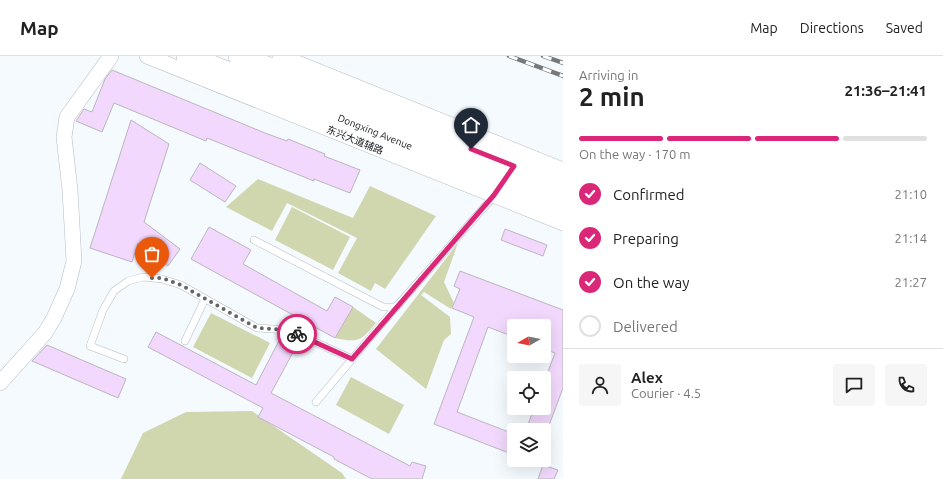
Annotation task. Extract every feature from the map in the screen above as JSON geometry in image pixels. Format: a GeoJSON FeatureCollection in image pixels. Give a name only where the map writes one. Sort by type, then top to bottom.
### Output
{"type":"FeatureCollection","features":[{"type":"Feature","properties":{"kind":"main road","name":"Dongxing Avenue"},"geometry":{"type":"LineString","coordinates":[[187,56],[341,118],[505,178],[563,186]]}},
{"type":"Feature","properties":{"kind":"main road","name":"Dongxing Avenue"},"geometry":{"type":"LineString","coordinates":[[239,56],[388,107],[505,178],[563,207]]}},
{"type":"Feature","properties":{"kind":"street"},"geometry":{"type":"LineString","coordinates":[[0,383],[44,333],[54,318],[67,289],[74,260],[70,190],[64,137],[67,117],[111,56]]}},
{"type":"Feature","properties":{"kind":"street","name":"东兴大道辅路"},"geometry":{"type":"LineString","coordinates":[[147,56],[370,146],[505,178],[563,223]]}},
{"type":"Feature","properties":{"kind":"street"},"geometry":{"type":"LineString","coordinates":[[280,56],[388,107],[563,170]]}},
{"type":"Feature","properties":{"kind":"street"},"geometry":{"type":"LineString","coordinates":[[224,87],[263,86]]}},
{"type":"Feature","properties":{"kind":"street"},"geometry":{"type":"LineString","coordinates":[[341,118],[370,146]]}},
{"type":"Feature","properties":{"kind":"lane"},"geometry":{"type":"LineString","coordinates":[[316,402],[505,178]]}},
{"type":"Feature","properties":{"kind":"lane"},"geometry":{"type":"LineString","coordinates":[[254,240],[383,307],[396,307]]}},
{"type":"Feature","properties":{"kind":"lane"},"geometry":{"type":"LineString","coordinates":[[124,359],[90,346],[103,310],[114,291],[128,281],[149,277],[162,278],[181,285],[257,328],[288,330],[352,359]]}},
{"type":"Feature","properties":{"kind":"lane"},"geometry":{"type":"LineString","coordinates":[[185,341],[205,299]]}},
{"type":"Feature","properties":{"kind":"green space"},"geometry":{"type":"Polygon","coordinates":[[[258,179],[353,218],[370,186],[436,216],[385,289],[375,283],[371,291],[338,273],[357,238],[287,203],[272,231],[226,207],[258,179]]]}},
{"type":"Feature","properties":{"kind":"green space"},"geometry":{"type":"Polygon","coordinates":[[[292,207],[350,237],[333,270],[275,240],[292,207]]]}},
{"type":"Feature","properties":{"kind":"green space"},"geometry":{"type":"Polygon","coordinates":[[[458,243],[444,282],[454,303],[451,309],[424,292],[421,295],[450,317],[451,334],[444,340],[426,389],[376,349],[458,243]]]}},
{"type":"Feature","properties":{"kind":"green space"},"geometry":{"type":"Polygon","coordinates":[[[353,307],[376,323],[366,334],[358,339],[349,340],[335,338],[353,307]]]}},
{"type":"Feature","properties":{"kind":"green space"},"geometry":{"type":"Polygon","coordinates":[[[211,313],[270,343],[252,378],[193,347],[211,313]]]}},
{"type":"Feature","properties":{"kind":"green space"},"geometry":{"type":"Polygon","coordinates":[[[351,377],[404,405],[389,434],[336,405],[351,377]]]}},
{"type":"Feature","properties":{"kind":"green space"},"geometry":{"type":"Polygon","coordinates":[[[252,411],[342,473],[346,479],[121,479],[143,433],[186,412],[252,411]]]}},
{"type":"Feature","properties":{"kind":"building"},"geometry":{"type":"Polygon","coordinates":[[[112,70],[265,133],[287,141],[288,139],[325,154],[324,156],[360,170],[350,193],[314,179],[314,181],[207,138],[206,141],[114,103],[102,132],[76,121],[84,109],[92,112],[105,79],[112,70]]]}},
{"type":"Feature","properties":{"kind":"building"},"geometry":{"type":"Polygon","coordinates":[[[131,120],[169,144],[144,222],[180,249],[168,266],[138,243],[132,262],[90,248],[131,120]]]}},
{"type":"Feature","properties":{"kind":"building"},"geometry":{"type":"Polygon","coordinates":[[[200,163],[236,186],[225,202],[190,180],[200,163]]]}},
{"type":"Feature","properties":{"kind":"building"},"geometry":{"type":"Polygon","coordinates":[[[209,227],[251,250],[243,264],[327,311],[335,297],[353,307],[335,338],[191,259],[209,227]]]}},
{"type":"Feature","properties":{"kind":"building"},"geometry":{"type":"Polygon","coordinates":[[[505,229],[547,245],[543,256],[501,240],[505,229]]]}},
{"type":"Feature","properties":{"kind":"building"},"geometry":{"type":"Polygon","coordinates":[[[460,271],[563,310],[563,388],[550,423],[529,423],[531,415],[551,415],[551,371],[548,371],[555,353],[551,352],[551,319],[507,319],[507,334],[488,327],[457,412],[507,431],[507,452],[434,424],[474,317],[452,308],[460,289],[454,286],[460,271]]]}},
{"type":"Feature","properties":{"kind":"building"},"geometry":{"type":"Polygon","coordinates":[[[156,332],[256,385],[282,335],[298,343],[271,393],[410,466],[412,462],[426,466],[422,479],[372,479],[258,417],[263,408],[148,347],[156,332]]]}},
{"type":"Feature","properties":{"kind":"building"},"geometry":{"type":"Polygon","coordinates":[[[47,345],[126,379],[118,398],[32,361],[47,345]]]}},
{"type":"Feature","properties":{"kind":"building"},"geometry":{"type":"Polygon","coordinates":[[[542,467],[549,467],[558,470],[554,479],[538,479],[542,467]]]}},
{"type":"Feature","properties":{"kind":"railway"},"geometry":{"type":"LineString","coordinates":[[509,56],[563,76]]}},
{"type":"Feature","properties":{"kind":"railway"},"geometry":{"type":"LineString","coordinates":[[543,56],[563,63]]}},
{"type":"Feature","properties":{"kind":"way so far"},"geometry":{"type":"LineString","coordinates":[[152,278],[162,278],[181,285],[257,328],[288,330],[297,334]]}},
{"type":"Feature","properties":{"kind":"route"},"geometry":{"type":"LineString","coordinates":[[297,334],[352,359],[494,195],[514,166],[471,149]]}}]}
